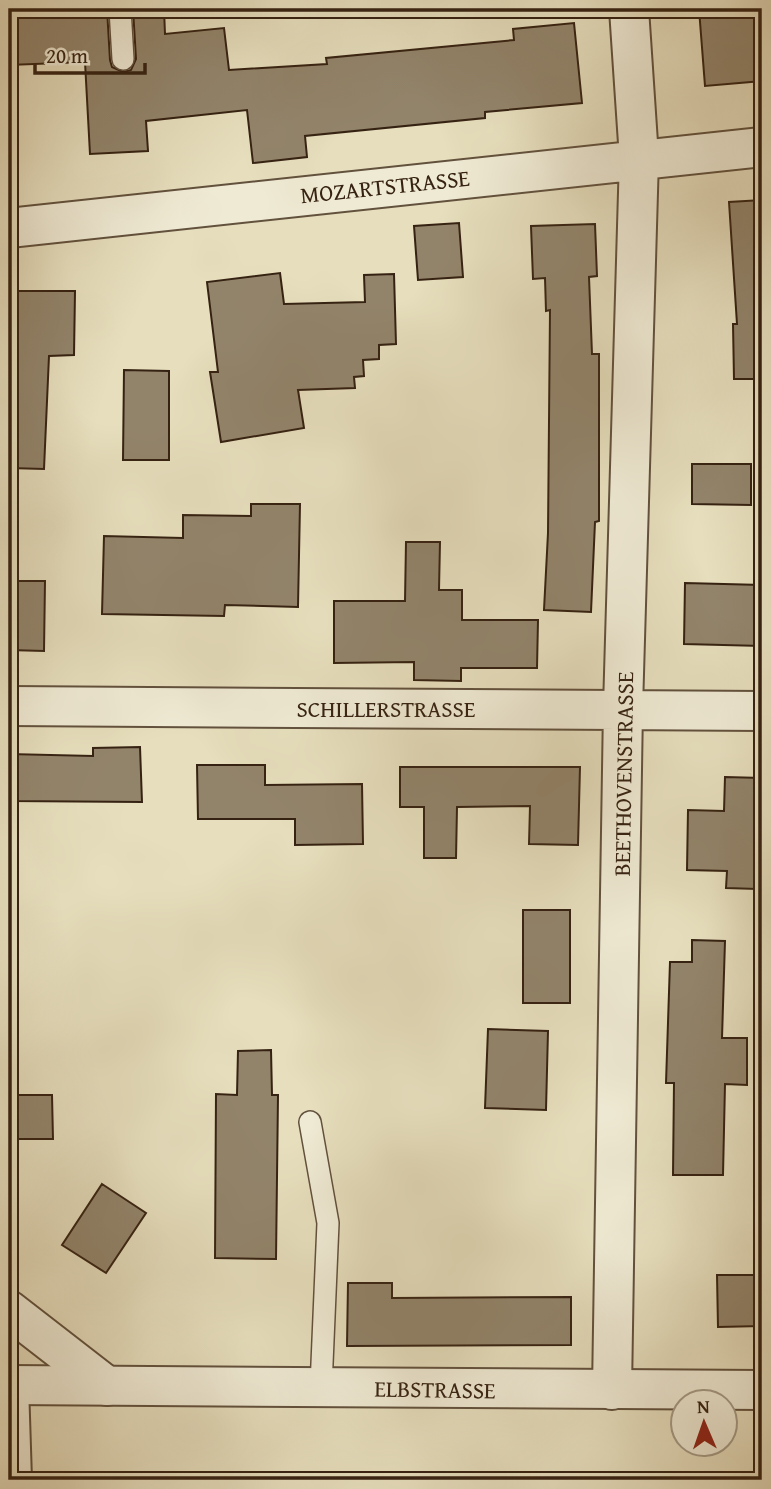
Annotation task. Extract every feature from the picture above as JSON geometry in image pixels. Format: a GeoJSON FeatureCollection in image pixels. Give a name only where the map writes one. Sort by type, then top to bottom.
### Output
{"type":"FeatureCollection","features":[{"type":"Feature","properties":{"kind":"street","name":"BEETHOVENSTRASSE"},"geometry":{"type":"LineString","coordinates":[[611,1390],[624,708],[639,158],[629,9]]}},
{"type":"Feature","properties":{"kind":"street","name":"MOZARTSTRASSE"},"geometry":{"type":"LineString","coordinates":[[9,228],[639,158],[762,147]]}},
{"type":"Feature","properties":{"kind":"street","name":"SCHILLERSTRASSE"},"geometry":{"type":"LineString","coordinates":[[9,706],[762,711]]}},
{"type":"Feature","properties":{"kind":"street"},"geometry":{"type":"LineString","coordinates":[[9,1310],[107,1386]]}},
{"type":"Feature","properties":{"kind":"street","name":"ELBSTRASSE"},"geometry":{"type":"LineString","coordinates":[[9,1385],[762,1390]]}},
{"type":"Feature","properties":{"kind":"street"},"geometry":{"type":"LineString","coordinates":[[9,1385],[12,1480]]}},
{"type":"Feature","properties":{"kind":"lane"},"geometry":{"type":"LineString","coordinates":[[120,9],[123,59]]}},
{"type":"Feature","properties":{"kind":"lane"},"geometry":{"type":"LineString","coordinates":[[310,1122],[328,1223],[321,1387]]}},
{"type":"Feature","properties":{"kind":"building"},"geometry":{"type":"Polygon","coordinates":[[[9,9],[107,9],[110,60],[112,67],[123,72],[131,70],[136,59],[133,9],[164,9],[165,34],[224,28],[229,70],[327,64],[326,58],[514,40],[513,29],[574,23],[582,103],[485,112],[485,118],[305,136],[307,157],[253,163],[247,110],[146,121],[148,151],[90,154],[85,62],[9,65],[9,9]]]}},
{"type":"Feature","properties":{"kind":"building"},"geometry":{"type":"Polygon","coordinates":[[[699,9],[760,9],[762,81],[705,86],[699,9]]]}},
{"type":"Feature","properties":{"kind":"building"},"geometry":{"type":"Polygon","coordinates":[[[762,200],[762,379],[734,379],[733,324],[737,324],[729,202],[762,200]]]}},
{"type":"Feature","properties":{"kind":"building"},"geometry":{"type":"Polygon","coordinates":[[[459,223],[463,277],[418,280],[414,226],[459,223]]]}},
{"type":"Feature","properties":{"kind":"building"},"geometry":{"type":"Polygon","coordinates":[[[595,224],[597,276],[589,277],[592,354],[599,354],[599,521],[595,522],[591,612],[544,610],[548,533],[550,310],[546,311],[545,278],[533,279],[531,226],[595,224]]]}},
{"type":"Feature","properties":{"kind":"building"},"geometry":{"type":"Polygon","coordinates":[[[280,273],[284,304],[365,302],[364,275],[394,274],[396,344],[379,345],[379,359],[363,360],[364,376],[354,377],[355,388],[298,390],[304,428],[221,442],[210,372],[218,372],[207,282],[280,273]]]}},
{"type":"Feature","properties":{"kind":"building"},"geometry":{"type":"Polygon","coordinates":[[[13,291],[75,291],[74,355],[49,356],[44,469],[9,468],[9,343],[13,343],[13,291]]]}},
{"type":"Feature","properties":{"kind":"building"},"geometry":{"type":"Polygon","coordinates":[[[124,370],[169,371],[169,460],[123,460],[124,370]]]}},
{"type":"Feature","properties":{"kind":"building"},"geometry":{"type":"Polygon","coordinates":[[[692,464],[751,464],[751,505],[692,504],[692,464]]]}},
{"type":"Feature","properties":{"kind":"building"},"geometry":{"type":"Polygon","coordinates":[[[251,504],[300,504],[298,607],[225,605],[224,616],[102,614],[104,536],[183,538],[183,515],[251,516],[251,504]]]}},
{"type":"Feature","properties":{"kind":"building"},"geometry":{"type":"Polygon","coordinates":[[[406,542],[440,542],[439,590],[462,590],[462,620],[538,620],[537,668],[461,668],[461,681],[414,680],[414,662],[334,663],[334,601],[405,601],[406,542]]]}},
{"type":"Feature","properties":{"kind":"building"},"geometry":{"type":"Polygon","coordinates":[[[9,581],[45,581],[44,651],[9,650],[9,581]]]}},
{"type":"Feature","properties":{"kind":"building"},"geometry":{"type":"Polygon","coordinates":[[[685,583],[762,585],[762,646],[684,644],[685,583]]]}},
{"type":"Feature","properties":{"kind":"building"},"geometry":{"type":"Polygon","coordinates":[[[140,747],[142,802],[9,801],[9,754],[93,756],[93,748],[140,747]]]}},
{"type":"Feature","properties":{"kind":"building"},"geometry":{"type":"Polygon","coordinates":[[[197,765],[265,765],[265,785],[362,784],[363,844],[295,845],[295,819],[198,819],[197,765]]]}},
{"type":"Feature","properties":{"kind":"building"},"geometry":{"type":"Polygon","coordinates":[[[400,767],[580,767],[578,845],[529,844],[530,806],[457,807],[456,858],[424,858],[424,807],[400,807],[400,767]]]}},
{"type":"Feature","properties":{"kind":"building"},"geometry":{"type":"Polygon","coordinates":[[[725,777],[762,778],[757,889],[726,888],[727,871],[687,870],[688,810],[724,811],[725,777]]]}},
{"type":"Feature","properties":{"kind":"building"},"geometry":{"type":"Polygon","coordinates":[[[523,910],[570,910],[570,1003],[523,1003],[523,910]]]}},
{"type":"Feature","properties":{"kind":"building"},"geometry":{"type":"Polygon","coordinates":[[[692,940],[725,941],[722,1038],[747,1038],[747,1085],[725,1084],[723,1175],[673,1175],[674,1083],[666,1083],[670,962],[692,962],[692,940]]]}},
{"type":"Feature","properties":{"kind":"building"},"geometry":{"type":"Polygon","coordinates":[[[488,1029],[548,1031],[546,1110],[485,1108],[488,1029]]]}},
{"type":"Feature","properties":{"kind":"building"},"geometry":{"type":"Polygon","coordinates":[[[271,1050],[272,1095],[278,1095],[276,1259],[215,1258],[216,1094],[237,1095],[238,1051],[271,1050]]]}},
{"type":"Feature","properties":{"kind":"building"},"geometry":{"type":"Polygon","coordinates":[[[9,1095],[52,1095],[53,1139],[9,1139],[9,1095]]]}},
{"type":"Feature","properties":{"kind":"building"},"geometry":{"type":"Polygon","coordinates":[[[102,1184],[146,1213],[106,1273],[62,1245],[102,1184]]]}},
{"type":"Feature","properties":{"kind":"building"},"geometry":{"type":"Polygon","coordinates":[[[717,1275],[762,1275],[762,1326],[718,1327],[717,1275]]]}},
{"type":"Feature","properties":{"kind":"building"},"geometry":{"type":"Polygon","coordinates":[[[348,1283],[392,1283],[392,1298],[571,1297],[571,1345],[347,1346],[348,1283]]]}}]}
